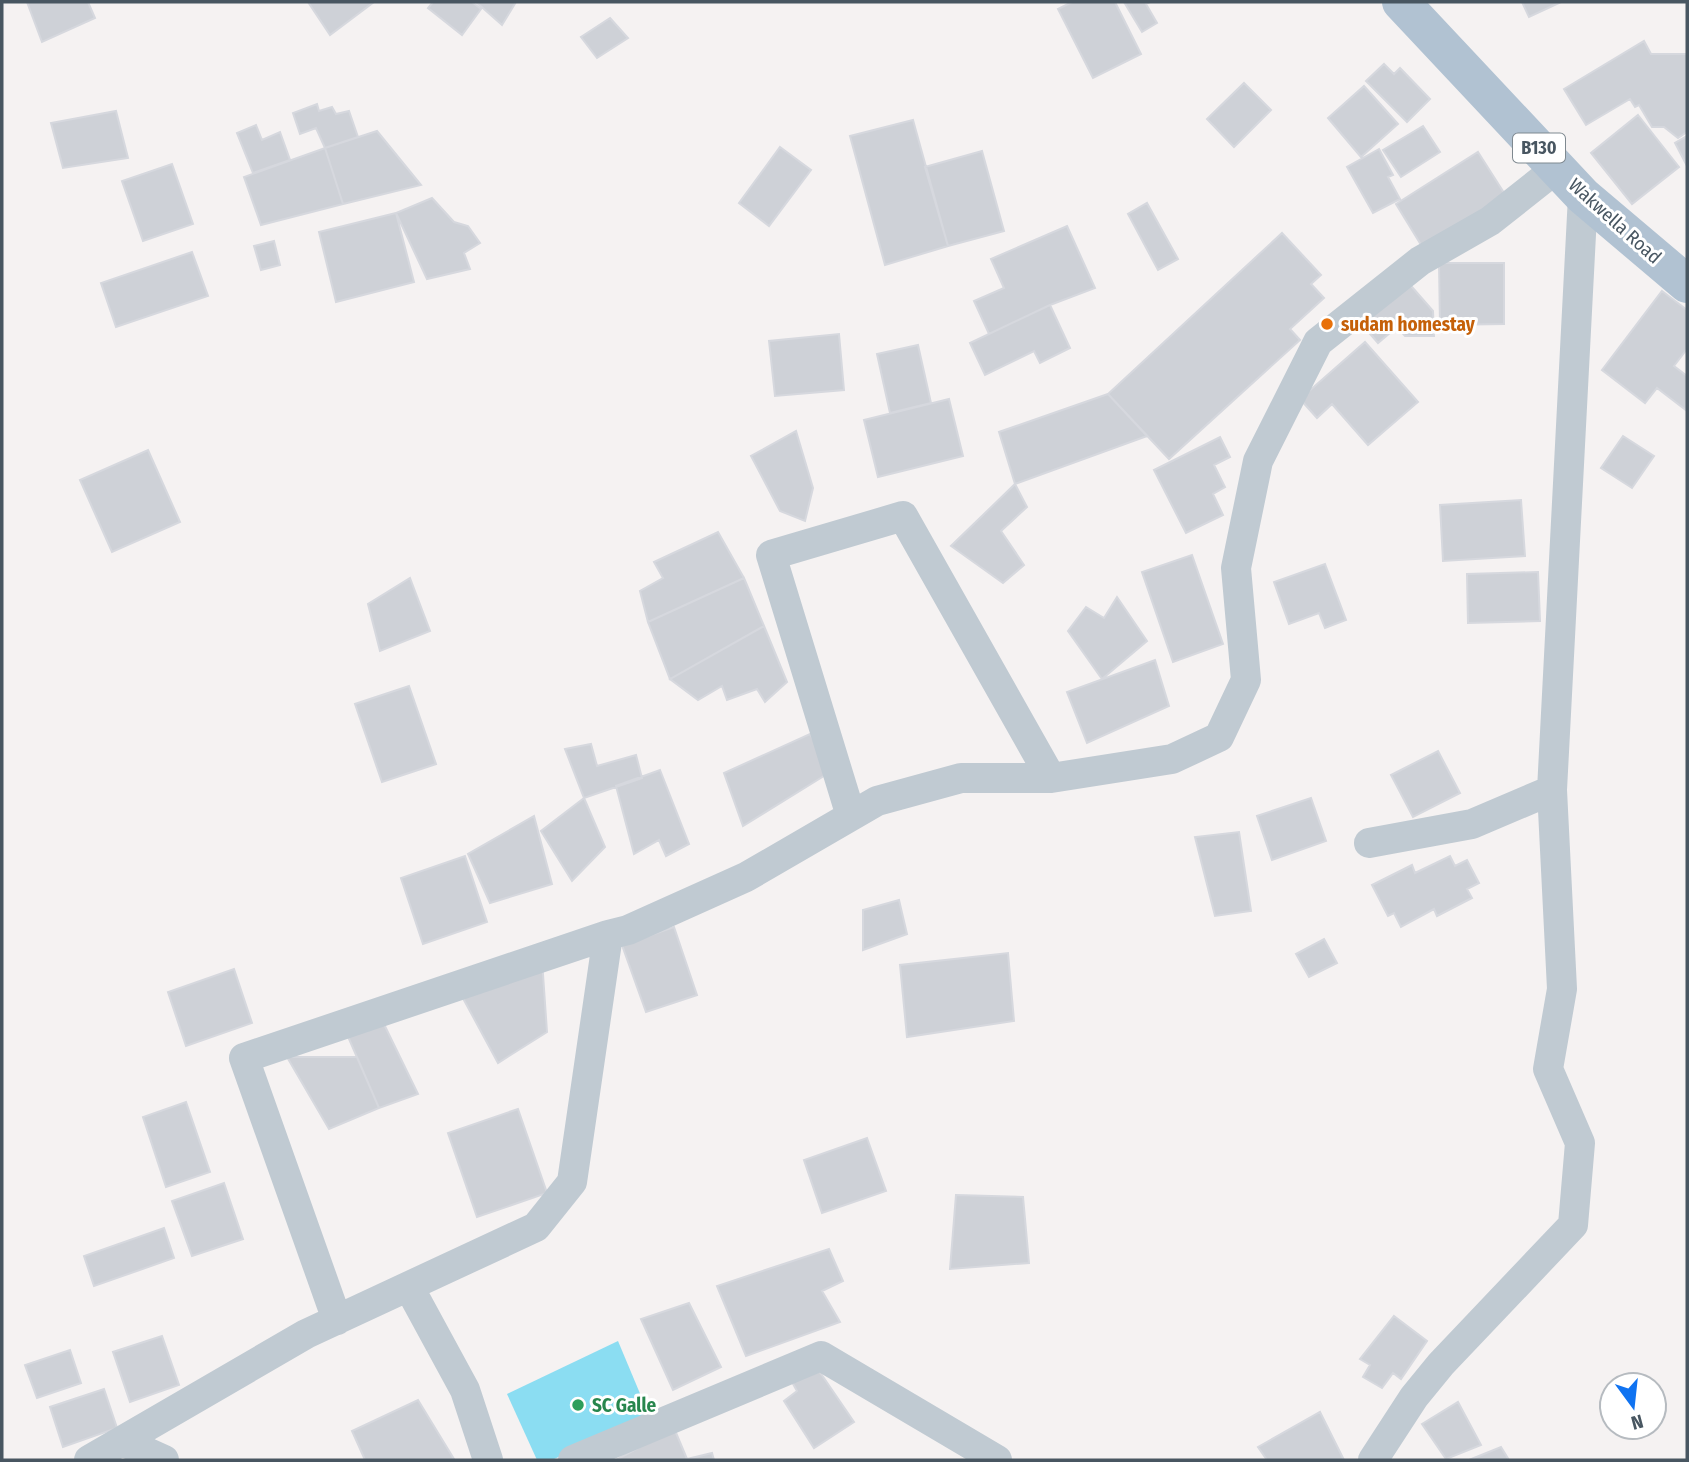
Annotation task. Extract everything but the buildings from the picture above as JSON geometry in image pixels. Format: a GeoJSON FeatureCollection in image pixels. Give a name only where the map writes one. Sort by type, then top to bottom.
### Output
{"type":"FeatureCollection","features":[{"type":"Feature","properties":{"kind":"main road","name":"Wakwella Road"},"geometry":{"type":"LineString","coordinates":[[1414,5],[1583,196],[1687,284]]}},
{"type":"Feature","properties":{"kind":"street"},"geometry":{"type":"LineString","coordinates":[[337,1320],[244,1058],[628,930],[746,877],[877,800],[961,778],[1051,778],[1172,759],[1219,737],[1246,680],[1236,568],[1258,461],[1318,342],[1420,261],[1490,222],[1557,168]]}},
{"type":"Feature","properties":{"kind":"street"},"geometry":{"type":"LineString","coordinates":[[1373,1460],[1414,1396],[1441,1363],[1573,1225],[1580,1143],[1548,1069],[1562,989],[1552,790],[1583,196]]}},
{"type":"Feature","properties":{"kind":"street"},"geometry":{"type":"LineString","coordinates":[[851,816],[771,555],[903,516],[1051,778]]}},
{"type":"Feature","properties":{"kind":"street"},"geometry":{"type":"LineString","coordinates":[[1369,843],[1472,824],[1552,790]]}},
{"type":"Feature","properties":{"kind":"street"},"geometry":{"type":"LineString","coordinates":[[89,1460],[306,1334],[536,1227],[572,1182],[608,935]]}},
{"type":"Feature","properties":{"kind":"street"},"geometry":{"type":"LineString","coordinates":[[409,1287],[465,1390],[488,1460]]}},
{"type":"Feature","properties":{"kind":"street"},"geometry":{"type":"LineString","coordinates":[[573,1460],[821,1356],[997,1460]]}},
{"type":"Feature","properties":{"kind":"street"},"geometry":{"type":"LineString","coordinates":[[122,1441],[164,1460]]}},
{"type":"Feature","properties":{"kind":"water","name":"SC Galle"},"geometry":{"type":"Polygon","coordinates":[[[618,1341],[649,1415],[552,1460],[537,1460],[507,1394],[618,1341]]]}},
{"type":"Feature","properties":{"kind":"place","name":"sudam homestay"},"geometry":{"type":"Point","coordinates":[1327,324]}},
{"type":"Feature","properties":{"kind":"place","name":"SC Galle"},"geometry":{"type":"Point","coordinates":[578,1405]}}]}
